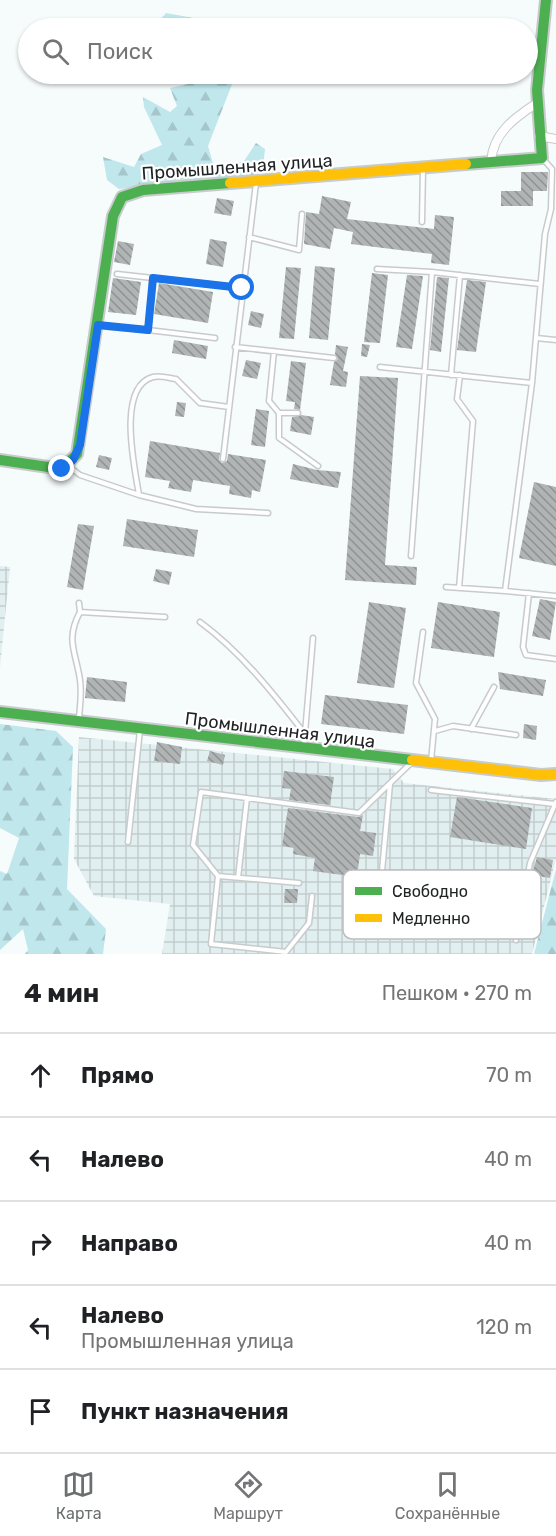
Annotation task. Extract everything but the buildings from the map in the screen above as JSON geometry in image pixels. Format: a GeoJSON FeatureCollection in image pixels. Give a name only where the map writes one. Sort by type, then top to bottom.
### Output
{"type":"FeatureCollection","features":[{"type":"Feature","properties":{"kind":"street"},"geometry":{"type":"LineString","coordinates":[[542,158],[537,103],[546,0]]}},
{"type":"Feature","properties":{"kind":"street"},"geometry":{"type":"LineString","coordinates":[[491,162],[492,146],[503,131],[514,118],[537,103]]}},
{"type":"Feature","properties":{"kind":"street"},"geometry":{"type":"LineString","coordinates":[[539,136],[556,139]]}},
{"type":"Feature","properties":{"kind":"street","name":"Промышленная улица"},"geometry":{"type":"LineString","coordinates":[[67,465],[77,454],[81,438],[113,216],[122,197],[143,190],[542,158]]}},
{"type":"Feature","properties":{"kind":"street"},"geometry":{"type":"LineString","coordinates":[[0,460],[53,469],[67,465]]}},
{"type":"Feature","properties":{"kind":"street","name":"Промышленная улица"},"geometry":{"type":"LineString","coordinates":[[0,712],[411,762],[541,776],[556,774]]}},
{"type":"Feature","properties":{"kind":"lane"},"geometry":{"type":"LineString","coordinates":[[505,591],[532,383],[545,234],[549,223],[552,169],[542,158]]}},
{"type":"Feature","properties":{"kind":"lane"},"geometry":{"type":"LineString","coordinates":[[422,222],[423,168]]}},
{"type":"Feature","properties":{"kind":"lane"},"geometry":{"type":"LineString","coordinates":[[223,459],[256,182]]}},
{"type":"Feature","properties":{"kind":"lane"},"geometry":{"type":"LineString","coordinates":[[249,237],[299,250],[302,214]]}},
{"type":"Feature","properties":{"kind":"lane"},"geometry":{"type":"LineString","coordinates":[[549,223],[556,224]]}},
{"type":"Feature","properties":{"kind":"lane"},"geometry":{"type":"LineString","coordinates":[[377,269],[432,272],[540,284]]}},
{"type":"Feature","properties":{"kind":"lane"},"geometry":{"type":"LineString","coordinates":[[411,556],[432,272]]}},
{"type":"Feature","properties":{"kind":"lane"},"geometry":{"type":"LineString","coordinates":[[117,274],[242,288]]}},
{"type":"Feature","properties":{"kind":"lane"},"geometry":{"type":"LineString","coordinates":[[451,375],[460,275]]}},
{"type":"Feature","properties":{"kind":"lane"},"geometry":{"type":"LineString","coordinates":[[148,330],[153,278]]}},
{"type":"Feature","properties":{"kind":"lane"},"geometry":{"type":"LineString","coordinates":[[98,325],[215,338]]}},
{"type":"Feature","properties":{"kind":"lane"},"geometry":{"type":"LineString","coordinates":[[536,338],[556,340]]}},
{"type":"Feature","properties":{"kind":"lane"},"geometry":{"type":"LineString","coordinates":[[236,347],[334,358]]}},
{"type":"Feature","properties":{"kind":"lane"},"geometry":{"type":"LineString","coordinates":[[274,351],[269,401],[279,412],[279,438],[318,466]]}},
{"type":"Feature","properties":{"kind":"lane"},"geometry":{"type":"LineString","coordinates":[[380,367],[532,383]]}},
{"type":"Feature","properties":{"kind":"lane"},"geometry":{"type":"LineString","coordinates":[[459,588],[473,421],[457,399],[460,375]]}},
{"type":"Feature","properties":{"kind":"lane"},"geometry":{"type":"LineString","coordinates":[[139,495],[131,441],[131,419],[136,393],[145,380],[157,376],[176,379],[200,403],[229,407]]}},
{"type":"Feature","properties":{"kind":"lane"},"geometry":{"type":"LineString","coordinates":[[279,412],[298,413]]}},
{"type":"Feature","properties":{"kind":"lane"},"geometry":{"type":"LineString","coordinates":[[67,465],[80,476],[139,495],[195,509],[268,513]]}},
{"type":"Feature","properties":{"kind":"lane"},"geometry":{"type":"LineString","coordinates":[[446,586],[556,596]]}},
{"type":"Feature","properties":{"kind":"lane"},"geometry":{"type":"LineString","coordinates":[[529,593],[523,647],[526,655],[556,659]]}},
{"type":"Feature","properties":{"kind":"lane"},"geometry":{"type":"LineString","coordinates":[[78,722],[80,679],[71,638],[80,612],[79,603]]}},
{"type":"Feature","properties":{"kind":"lane"},"geometry":{"type":"LineString","coordinates":[[80,612],[165,617]]}},
{"type":"Feature","properties":{"kind":"lane"},"geometry":{"type":"LineString","coordinates":[[200,622],[234,651],[274,694],[305,734]]}},
{"type":"Feature","properties":{"kind":"lane"},"geometry":{"type":"LineString","coordinates":[[423,632],[416,683],[431,708],[435,730],[430,764]]}},
{"type":"Feature","properties":{"kind":"lane"},"geometry":{"type":"LineString","coordinates":[[304,750],[313,638]]}},
{"type":"Feature","properties":{"kind":"lane"},"geometry":{"type":"LineString","coordinates":[[471,729],[494,687]]}},
{"type":"Feature","properties":{"kind":"lane"},"geometry":{"type":"LineString","coordinates":[[435,730],[453,726],[516,735]]}},
{"type":"Feature","properties":{"kind":"lane"},"geometry":{"type":"LineString","coordinates":[[128,842],[140,729]]}},
{"type":"Feature","properties":{"kind":"lane"},"geometry":{"type":"LineString","coordinates":[[312,896],[309,923],[286,952],[211,944],[218,876],[193,845],[201,792],[359,813],[411,762]]}},
{"type":"Feature","properties":{"kind":"lane"},"geometry":{"type":"LineString","coordinates":[[382,870],[390,783]]}},
{"type":"Feature","properties":{"kind":"lane"},"geometry":{"type":"LineString","coordinates":[[431,790],[556,803],[532,856],[529,870]]}},
{"type":"Feature","properties":{"kind":"lane"},"geometry":{"type":"LineString","coordinates":[[238,878],[247,798]]}},
{"type":"Feature","properties":{"kind":"lane"},"geometry":{"type":"LineString","coordinates":[[218,876],[299,883]]}},
{"type":"Feature","properties":{"kind":"shaded area"},"geometry":{"type":"Polygon","coordinates":[[[0,566],[10,567],[0,667],[0,566]]]}},
{"type":"Feature","properties":{"kind":"shaded area"},"geometry":{"type":"Polygon","coordinates":[[[79,737],[393,769],[404,783],[556,799],[556,859],[541,918],[541,870],[343,870],[343,939],[536,939],[532,954],[162,954],[170,904],[94,896],[74,859],[79,737]]]}},
{"type":"Feature","properties":{"kind":"green space"},"geometry":{"type":"Polygon","coordinates":[[[166,13],[194,18],[162,18],[166,13]]]}},
{"type":"Feature","properties":{"kind":"green space"},"geometry":{"type":"Polygon","coordinates":[[[188,84],[232,84],[208,146],[214,167],[244,161],[256,143],[265,149],[263,168],[253,175],[119,189],[107,180],[103,157],[134,167],[141,154],[162,145],[144,107],[143,97],[170,112],[177,106],[170,88],[188,84]]]}},
{"type":"Feature","properties":{"kind":"green space"},"geometry":{"type":"Polygon","coordinates":[[[0,724],[56,731],[73,747],[67,889],[106,929],[103,954],[25,954],[28,950],[23,929],[0,950],[0,871],[7,874],[19,838],[0,828],[0,724]]]}},
{"type":"Feature","properties":{"kind":"green space"},"geometry":{"type":"Polygon","coordinates":[[[556,869],[556,954],[534,954],[538,939],[541,939],[541,927],[556,869]]]}},
{"type":"Feature","properties":{"kind":"traffic: fast"},"geometry":{"type":"LineString","coordinates":[[538,80],[546,0]]}},
{"type":"Feature","properties":{"kind":"traffic: fast"},"geometry":{"type":"LineString","coordinates":[[466,164],[542,158],[538,84]]}},
{"type":"Feature","properties":{"kind":"traffic: fast"},"geometry":{"type":"LineString","coordinates":[[0,460],[62,469],[77,454],[113,216],[122,197],[143,190],[230,183]]}},
{"type":"Feature","properties":{"kind":"traffic: fast"},"geometry":{"type":"LineString","coordinates":[[0,712],[412,760]]}},
{"type":"Feature","properties":{"kind":"traffic: slow"},"geometry":{"type":"LineString","coordinates":[[230,183],[466,164]]}},
{"type":"Feature","properties":{"kind":"traffic: slow"},"geometry":{"type":"LineString","coordinates":[[412,760],[541,775],[556,774]]}},
{"type":"Feature","properties":{"kind":"route"},"geometry":{"type":"LineString","coordinates":[[62,469],[73,460],[80,445],[98,325],[148,330],[153,278],[242,288]]}}]}
